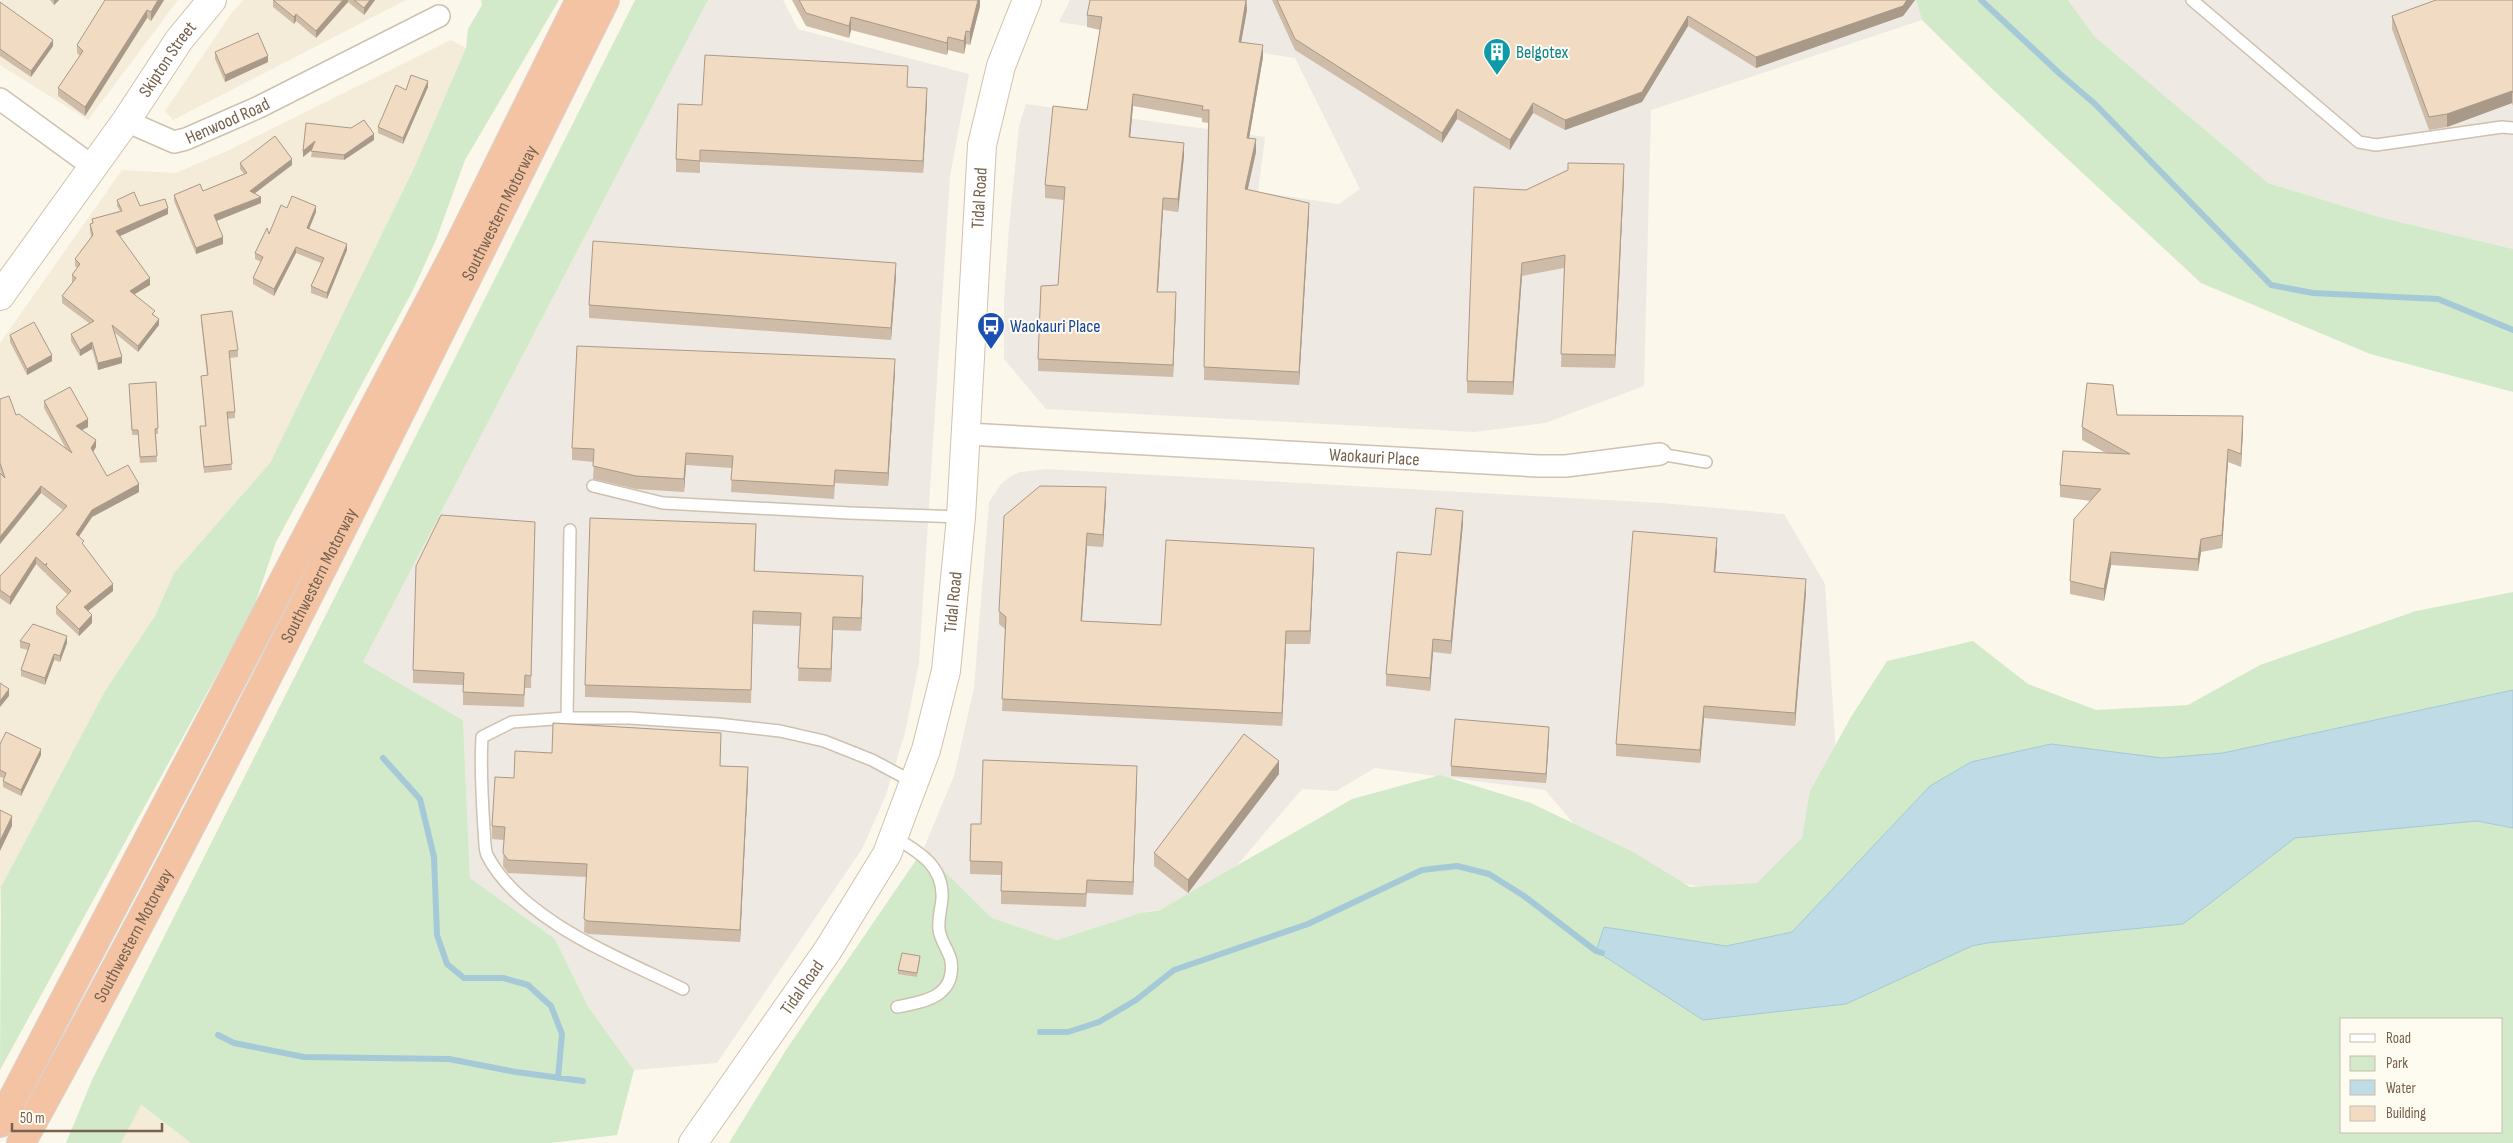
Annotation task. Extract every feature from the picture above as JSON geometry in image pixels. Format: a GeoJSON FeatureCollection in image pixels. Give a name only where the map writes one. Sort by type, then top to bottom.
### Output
{"type":"FeatureCollection","features":[{"type":"Feature","properties":{"kind":"highway","name":"Southwestern Motorway"},"geometry":{"type":"LineString","coordinates":[[0,1123],[452,257],[580,0]]}},
{"type":"Feature","properties":{"kind":"highway","name":"Southwestern Motorway"},"geometry":{"type":"LineString","coordinates":[[21,1143],[89,1021],[217,775],[605,0]]}},
{"type":"Feature","properties":{"kind":"highway"},"geometry":{"type":"LineString","coordinates":[[40,1143],[89,1021]]}},
{"type":"Feature","properties":{"kind":"main road","name":"Skipton Street"},"geometry":{"type":"LineString","coordinates":[[126,121],[179,40],[212,0]]}},
{"type":"Feature","properties":{"kind":"main road","name":"Tidal Road"},"geometry":{"type":"LineString","coordinates":[[693,1143],[828,950],[887,854],[926,750],[946,671],[961,517],[982,145],[1001,66],[1027,0]]}},
{"type":"Feature","properties":{"kind":"main road"},"geometry":{"type":"LineString","coordinates":[[0,296],[126,121]]}},
{"type":"Feature","properties":{"kind":"street","name":"Henwood Road"},"geometry":{"type":"LineString","coordinates":[[126,121],[174,142],[186,139],[259,106],[439,16]]}},
{"type":"Feature","properties":{"kind":"street"},"geometry":{"type":"LineString","coordinates":[[0,99],[92,166]]}},
{"type":"Feature","properties":{"kind":"street","name":"Waokauri Place"},"geometry":{"type":"LineString","coordinates":[[967,434],[1538,466],[1566,466],[1660,454]]}},
{"type":"Feature","properties":{"kind":"lane"},"geometry":{"type":"LineString","coordinates":[[2192,0],[2359,142],[2376,145],[2502,127],[2513,128]]}},
{"type":"Feature","properties":{"kind":"lane"},"geometry":{"type":"LineString","coordinates":[[1660,454],[1706,462]]}},
{"type":"Feature","properties":{"kind":"lane"},"geometry":{"type":"LineString","coordinates":[[593,486],[663,503],[961,517]]}},
{"type":"Feature","properties":{"kind":"lane"},"geometry":{"type":"LineString","coordinates":[[567,718],[570,530]]}},
{"type":"Feature","properties":{"kind":"lane"},"geometry":{"type":"LineString","coordinates":[[682,989],[595,947],[552,920],[512,891],[486,854],[480,775],[482,737],[512,722],[567,718],[630,718],[780,731],[824,741],[872,760],[913,782]]}},
{"type":"Feature","properties":{"kind":"lane"},"geometry":{"type":"LineString","coordinates":[[894,837],[924,857],[938,873],[942,884],[939,931],[951,962],[948,979],[938,996],[928,1001],[897,1007]]}},
{"type":"Feature","properties":{"kind":"shaded area"},"geometry":{"type":"Polygon","coordinates":[[[0,0],[178,0],[88,120],[0,65],[0,0]]]}},
{"type":"Feature","properties":{"kind":"shaded area"},"geometry":{"type":"Polygon","coordinates":[[[243,0],[406,0],[173,120],[165,111],[231,14],[243,0]]]}},
{"type":"Feature","properties":{"kind":"shaded area"},"geometry":{"type":"Polygon","coordinates":[[[708,0],[783,0],[798,29],[969,74],[950,176],[919,663],[905,733],[886,795],[862,849],[717,1063],[634,1070],[589,1008],[555,939],[470,878],[463,720],[363,662],[708,0]]]}},
{"type":"Feature","properties":{"kind":"shaded area"},"geometry":{"type":"Polygon","coordinates":[[[1070,0],[1916,0],[1922,20],[1651,110],[1644,386],[1545,423],[1474,432],[1046,409],[1004,359],[1004,299],[1009,228],[1019,126],[1026,104],[1265,137],[1258,192],[1339,204],[1360,189],[1295,58],[1059,22],[1070,0]]]}},
{"type":"Feature","properties":{"kind":"shaded area"},"geometry":{"type":"Polygon","coordinates":[[[2068,0],[2513,0],[2513,249],[2379,217],[2268,183],[2095,37],[2068,0]]]}},
{"type":"Feature","properties":{"kind":"shaded area"},"geometry":{"type":"Polygon","coordinates":[[[451,40],[466,48],[415,166],[270,463],[174,573],[155,616],[105,691],[1,887],[0,912],[0,343],[122,170],[176,173],[229,150],[451,40]]]}},
{"type":"Feature","properties":{"kind":"shaded area"},"geometry":{"type":"Polygon","coordinates":[[[1046,469],[1662,503],[1784,514],[1825,584],[1840,816],[1778,905],[1610,866],[1545,790],[1375,768],[1336,791],[1302,789],[1205,903],[1149,911],[1057,940],[992,918],[923,850],[954,776],[974,688],[989,502],[1001,484],[1011,476],[1020,472],[1046,469]]]}},
{"type":"Feature","properties":{"kind":"shaded area"},"geometry":{"type":"Polygon","coordinates":[[[140,1105],[191,1143],[121,1143],[140,1105]]]}},
{"type":"Feature","properties":{"kind":"green space"},"geometry":{"type":"Polygon","coordinates":[[[481,0],[559,0],[465,160],[436,240],[412,292],[276,542],[246,630],[230,651],[0,1070],[1,887],[105,691],[155,616],[174,573],[270,463],[415,166],[466,48],[468,29],[482,5],[481,0]]]}},
{"type":"Feature","properties":{"kind":"green space"},"geometry":{"type":"Polygon","coordinates":[[[635,0],[708,0],[363,662],[463,720],[470,878],[555,939],[589,1008],[634,1070],[617,1135],[550,1143],[191,1143],[141,1105],[121,1143],[66,1143],[92,1080],[635,0]]]}},
{"type":"Feature","properties":{"kind":"green space"},"geometry":{"type":"Polygon","coordinates":[[[1916,0],[2068,0],[2095,37],[2268,183],[2379,217],[2513,249],[2513,392],[2370,354],[2201,283],[1989,86],[1922,20],[1916,0]]]}},
{"type":"Feature","properties":{"kind":"green space"},"geometry":{"type":"Polygon","coordinates":[[[2513,592],[2513,1143],[729,1143],[786,1050],[923,850],[992,918],[1057,940],[1141,913],[1160,910],[1352,799],[1440,775],[1531,803],[1635,853],[1690,887],[1757,883],[1802,838],[1810,791],[1851,717],[1887,661],[1973,641],[2028,684],[2096,710],[2188,705],[2260,665],[2416,611],[2513,592]]]}},
{"type":"Feature","properties":{"kind":"water"},"geometry":{"type":"Polygon","coordinates":[[[2513,690],[2513,828],[2477,821],[2295,838],[2183,924],[1972,946],[1846,1004],[1703,1020],[1596,951],[1604,927],[1726,946],[1792,932],[1930,786],[1971,762],[2051,744],[2162,758],[2223,753],[2513,690]]]}},
{"type":"Feature","properties":{"kind":"building"},"geometry":{"type":"Polygon","coordinates":[[[105,0],[158,0],[151,12],[147,10],[85,107],[58,88],[83,51],[77,45],[105,0]]]}},
{"type":"Feature","properties":{"kind":"building"},"geometry":{"type":"Polygon","coordinates":[[[273,0],[343,0],[316,31],[296,14],[294,17],[273,0]]]}},
{"type":"Feature","properties":{"kind":"building"},"geometry":{"type":"Polygon","coordinates":[[[354,0],[370,0],[364,8],[354,0]]]}},
{"type":"Feature","properties":{"kind":"building"},"geometry":{"type":"Polygon","coordinates":[[[799,0],[978,0],[970,32],[966,31],[964,41],[948,37],[947,43],[851,17],[849,26],[806,13],[799,0]]]}},
{"type":"Feature","properties":{"kind":"building"},"geometry":{"type":"Polygon","coordinates":[[[1090,0],[1246,0],[1239,42],[1263,45],[1247,138],[1256,139],[1245,189],[1309,203],[1299,372],[1204,367],[1209,110],[1202,110],[1203,106],[1133,94],[1129,137],[1184,143],[1178,199],[1163,198],[1157,292],[1176,292],[1173,365],[1038,359],[1041,286],[1058,285],[1065,187],[1045,185],[1053,106],[1087,110],[1102,17],[1087,15],[1090,0]]]}},
{"type":"Feature","properties":{"kind":"building","name":"Belgotex"},"geometry":{"type":"Polygon","coordinates":[[[1277,0],[1907,0],[1903,6],[1756,57],[1688,16],[1642,92],[1565,120],[1533,103],[1510,140],[1457,109],[1442,133],[1295,39],[1277,0]]]}},
{"type":"Feature","properties":{"kind":"building"},"geometry":{"type":"Polygon","coordinates":[[[2436,0],[2513,0],[2513,93],[2512,91],[2447,114],[2429,117],[2392,16],[2436,0]]]}},
{"type":"Feature","properties":{"kind":"building"},"geometry":{"type":"Polygon","coordinates":[[[0,2],[53,40],[31,71],[0,49],[0,2]]]}},
{"type":"Feature","properties":{"kind":"building"},"geometry":{"type":"Polygon","coordinates":[[[258,33],[268,56],[225,75],[215,52],[258,33]]]}},
{"type":"Feature","properties":{"kind":"building"},"geometry":{"type":"Polygon","coordinates":[[[705,55],[908,66],[907,87],[927,88],[923,161],[700,150],[700,161],[676,159],[678,104],[702,105],[705,55]]]}},
{"type":"Feature","properties":{"kind":"building"},"geometry":{"type":"Polygon","coordinates":[[[411,75],[428,81],[403,138],[378,127],[396,85],[406,90],[411,75]]]}},
{"type":"Feature","properties":{"kind":"building"},"geometry":{"type":"Polygon","coordinates":[[[364,120],[374,134],[344,155],[311,151],[315,141],[303,151],[306,123],[351,128],[364,120]]]}},
{"type":"Feature","properties":{"kind":"building"},"geometry":{"type":"Polygon","coordinates":[[[275,136],[292,159],[250,191],[261,197],[214,215],[223,237],[196,248],[174,195],[200,184],[203,191],[247,173],[240,163],[275,136]]]}},
{"type":"Feature","properties":{"kind":"building"},"geometry":{"type":"Polygon","coordinates":[[[1568,163],[1624,164],[1615,355],[1561,354],[1565,255],[1522,263],[1513,382],[1467,381],[1474,187],[1526,190],[1568,170],[1568,163]]]}},
{"type":"Feature","properties":{"kind":"building"},"geometry":{"type":"Polygon","coordinates":[[[134,192],[140,206],[165,199],[168,208],[116,231],[150,278],[130,291],[155,311],[152,314],[159,319],[138,346],[112,325],[122,357],[98,363],[92,342],[80,350],[71,334],[94,321],[62,296],[76,278],[72,275],[80,264],[75,259],[93,235],[90,224],[93,223],[92,219],[122,211],[117,200],[134,192]]]}},
{"type":"Feature","properties":{"kind":"building"},"geometry":{"type":"Polygon","coordinates":[[[292,196],[316,206],[307,228],[347,244],[327,293],[311,286],[324,258],[296,247],[274,289],[253,278],[263,257],[255,253],[267,228],[269,234],[281,205],[287,208],[292,196]]]}},
{"type":"Feature","properties":{"kind":"building"},"geometry":{"type":"Polygon","coordinates":[[[593,241],[896,263],[891,328],[589,305],[593,241]]]}},
{"type":"Feature","properties":{"kind":"building"},"geometry":{"type":"Polygon","coordinates":[[[232,311],[238,350],[229,351],[235,412],[227,412],[232,464],[204,467],[200,426],[206,426],[201,376],[208,375],[201,315],[232,311]]]}},
{"type":"Feature","properties":{"kind":"building"},"geometry":{"type":"Polygon","coordinates":[[[34,322],[52,355],[27,369],[10,335],[34,322]]]}},
{"type":"Feature","properties":{"kind":"building"},"geometry":{"type":"Polygon","coordinates":[[[577,346],[895,359],[888,473],[835,470],[834,486],[731,480],[733,456],[686,453],[684,479],[636,476],[593,466],[594,449],[572,448],[577,346]]]}},
{"type":"Feature","properties":{"kind":"building"},"geometry":{"type":"Polygon","coordinates":[[[156,382],[158,428],[155,429],[157,456],[140,457],[138,430],[132,430],[129,384],[156,382]]]}},
{"type":"Feature","properties":{"kind":"building"},"geometry":{"type":"Polygon","coordinates":[[[2087,383],[2113,385],[2117,415],[2243,416],[2241,454],[2228,449],[2222,535],[2201,539],[2198,559],[2111,552],[2104,589],[2070,581],[2074,519],[2101,489],[2060,485],[2063,451],[2130,454],[2082,427],[2087,383]]]}},
{"type":"Feature","properties":{"kind":"building"},"geometry":{"type":"Polygon","coordinates":[[[70,387],[88,419],[76,426],[96,440],[91,448],[107,476],[128,465],[139,484],[92,510],[76,534],[84,541],[82,543],[113,584],[84,607],[92,615],[79,629],[56,607],[71,591],[46,566],[47,563],[45,565],[36,557],[10,597],[0,590],[0,576],[67,506],[41,486],[0,537],[0,473],[5,478],[0,463],[0,399],[9,396],[16,415],[19,414],[72,453],[44,401],[70,387]]]}},
{"type":"Feature","properties":{"kind":"building"},"geometry":{"type":"Polygon","coordinates":[[[1040,486],[1106,487],[1103,535],[1087,533],[1081,621],[1161,625],[1166,540],[1314,548],[1310,631],[1286,631],[1282,713],[1002,699],[1006,617],[999,611],[1004,516],[1040,486]]]}},
{"type":"Feature","properties":{"kind":"building"},"geometry":{"type":"Polygon","coordinates":[[[1436,508],[1463,511],[1451,641],[1433,639],[1430,678],[1386,674],[1397,552],[1431,555],[1436,508]]]}},
{"type":"Feature","properties":{"kind":"building"},"geometry":{"type":"Polygon","coordinates":[[[441,515],[535,522],[531,676],[525,675],[524,695],[463,692],[464,673],[413,670],[416,566],[441,515]]]}},
{"type":"Feature","properties":{"kind":"building"},"geometry":{"type":"Polygon","coordinates":[[[590,518],[756,524],[754,571],[863,576],[861,618],[833,617],[831,669],[798,668],[801,613],[753,611],[751,690],[585,685],[590,518]]]}},
{"type":"Feature","properties":{"kind":"building"},"geometry":{"type":"Polygon","coordinates":[[[1633,531],[1717,538],[1714,572],[1806,579],[1795,713],[1704,706],[1700,750],[1616,744],[1633,531]]]}},
{"type":"Feature","properties":{"kind":"building"},"geometry":{"type":"Polygon","coordinates":[[[33,624],[67,636],[60,656],[54,654],[45,678],[21,670],[30,644],[20,641],[33,624]]]}},
{"type":"Feature","properties":{"kind":"building"},"geometry":{"type":"Polygon","coordinates":[[[0,683],[9,689],[0,701],[0,683]]]}},
{"type":"Feature","properties":{"kind":"building"},"geometry":{"type":"Polygon","coordinates":[[[1455,719],[1549,727],[1546,774],[1451,766],[1455,719]]]}},
{"type":"Feature","properties":{"kind":"building"},"geometry":{"type":"Polygon","coordinates":[[[553,723],[721,733],[720,766],[748,767],[740,930],[588,921],[584,919],[587,864],[508,860],[503,853],[505,827],[492,826],[495,777],[514,778],[515,751],[552,753],[553,723]]]}},
{"type":"Feature","properties":{"kind":"building"},"geometry":{"type":"Polygon","coordinates":[[[6,732],[41,749],[21,790],[3,781],[6,773],[0,770],[0,744],[6,732]]]}},
{"type":"Feature","properties":{"kind":"building"},"geometry":{"type":"Polygon","coordinates":[[[1244,734],[1279,761],[1188,880],[1154,853],[1244,734]]]}},
{"type":"Feature","properties":{"kind":"building"},"geometry":{"type":"Polygon","coordinates":[[[983,760],[1137,766],[1133,882],[1087,880],[1086,894],[1001,891],[1002,862],[970,861],[971,824],[981,824],[983,760]]]}},
{"type":"Feature","properties":{"kind":"building"},"geometry":{"type":"Polygon","coordinates":[[[0,810],[12,816],[0,841],[0,810]]]}},
{"type":"Feature","properties":{"kind":"building"},"geometry":{"type":"Polygon","coordinates":[[[902,953],[920,956],[917,973],[898,970],[902,953]]]}},
{"type":"Feature","properties":{"kind":"waterway"},"geometry":{"type":"LineString","coordinates":[[1981,0],[2095,104],[2271,285],[2313,293],[2438,299],[2513,330]]}},
{"type":"Feature","properties":{"kind":"waterway"},"geometry":{"type":"LineString","coordinates":[[383,758],[420,799],[434,857],[437,935],[447,964],[464,978],[503,978],[528,985],[551,1006],[562,1034],[558,1078]]}},
{"type":"Feature","properties":{"kind":"waterway"},"geometry":{"type":"LineString","coordinates":[[1040,1032],[1068,1032],[1099,1022],[1136,1000],[1174,970],[1308,924],[1422,870],[1457,866],[1489,874],[1524,896],[1596,951],[1602,953]]}},
{"type":"Feature","properties":{"kind":"waterway"},"geometry":{"type":"LineString","coordinates":[[218,1035],[234,1043],[304,1057],[449,1059],[516,1072],[583,1081]]}},
{"type":"Feature","properties":{"kind":"place","name":"Belgotex"},"geometry":{"type":"Point","coordinates":[1497,76]}},
{"type":"Feature","properties":{"kind":"place","name":"Waokauri Place"},"geometry":{"type":"Point","coordinates":[991,350]}}]}
